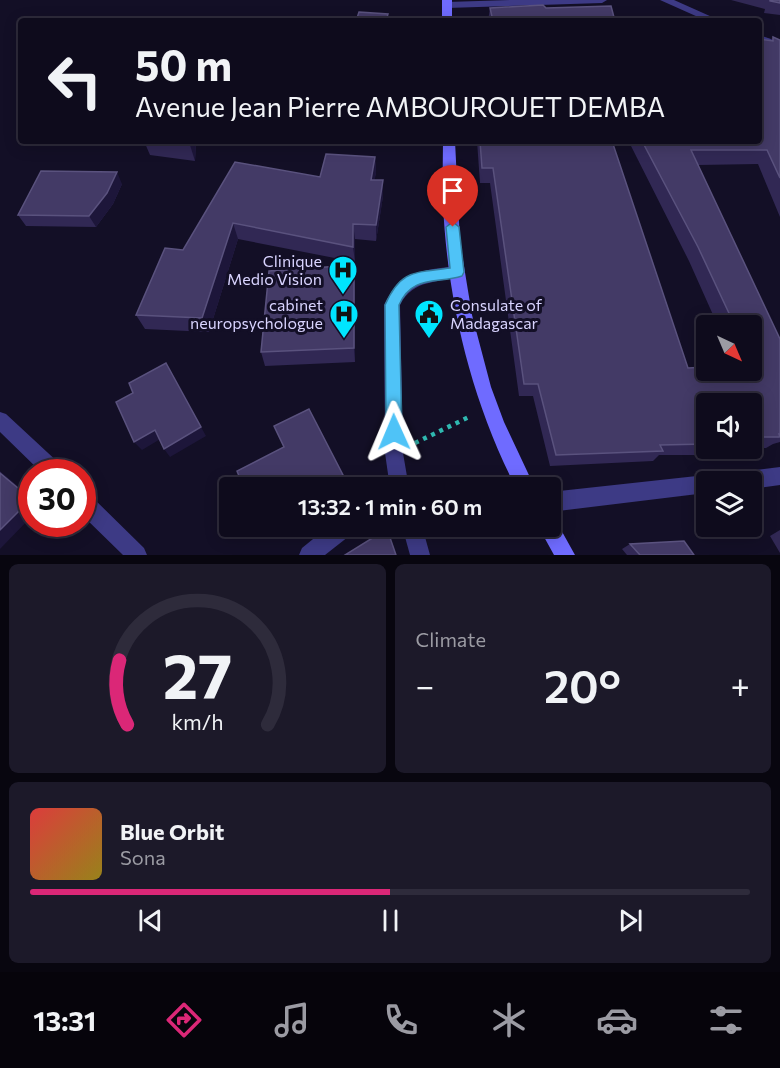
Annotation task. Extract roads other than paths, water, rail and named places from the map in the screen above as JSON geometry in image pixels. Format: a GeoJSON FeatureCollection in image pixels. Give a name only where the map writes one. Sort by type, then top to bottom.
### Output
{"type":"FeatureCollection","features":[{"type":"Feature","properties":{"kind":"main road"},"geometry":{"type":"LineString","coordinates":[[449,144],[450,205],[457,272],[467,331],[490,407],[520,477]]}},
{"type":"Feature","properties":{"kind":"main road"},"geometry":{"type":"LineString","coordinates":[[554,537],[565,555]]}},
{"type":"Feature","properties":{"kind":"street"},"geometry":{"type":"LineString","coordinates":[[447,3],[602,0]]}},
{"type":"Feature","properties":{"kind":"street"},"geometry":{"type":"LineString","coordinates":[[665,0],[709,18]]}},
{"type":"Feature","properties":{"kind":"street"},"geometry":{"type":"LineString","coordinates":[[762,39],[780,46]]}},
{"type":"Feature","properties":{"kind":"street"},"geometry":{"type":"LineString","coordinates":[[398,477],[394,453],[392,305],[398,291],[412,279],[457,272]]}},
{"type":"Feature","properties":{"kind":"street"},"geometry":{"type":"LineString","coordinates":[[0,420],[40,459]]}},
{"type":"Feature","properties":{"kind":"street"},"geometry":{"type":"LineString","coordinates":[[762,478],[780,476]]}},
{"type":"Feature","properties":{"kind":"street"},"geometry":{"type":"LineString","coordinates":[[561,501],[696,485]]}},
{"type":"Feature","properties":{"kind":"street"},"geometry":{"type":"LineString","coordinates":[[96,515],[137,555]]}},
{"type":"Feature","properties":{"kind":"street"},"geometry":{"type":"LineString","coordinates":[[309,555],[332,537]]}},
{"type":"Feature","properties":{"kind":"street"},"geometry":{"type":"LineString","coordinates":[[415,537],[420,555]]}},
{"type":"Feature","properties":{"kind":"place","name":"Clinique Medio Vision"},"geometry":{"type":"Point","coordinates":[343,296]}},
{"type":"Feature","properties":{"kind":"place","name":"cabinet neuropsychologue"},"geometry":{"type":"Point","coordinates":[344,340]}},
{"type":"Feature","properties":{"kind":"place","name":"Consulate of Madagascar"},"geometry":{"type":"Point","coordinates":[429,340]}}]}
